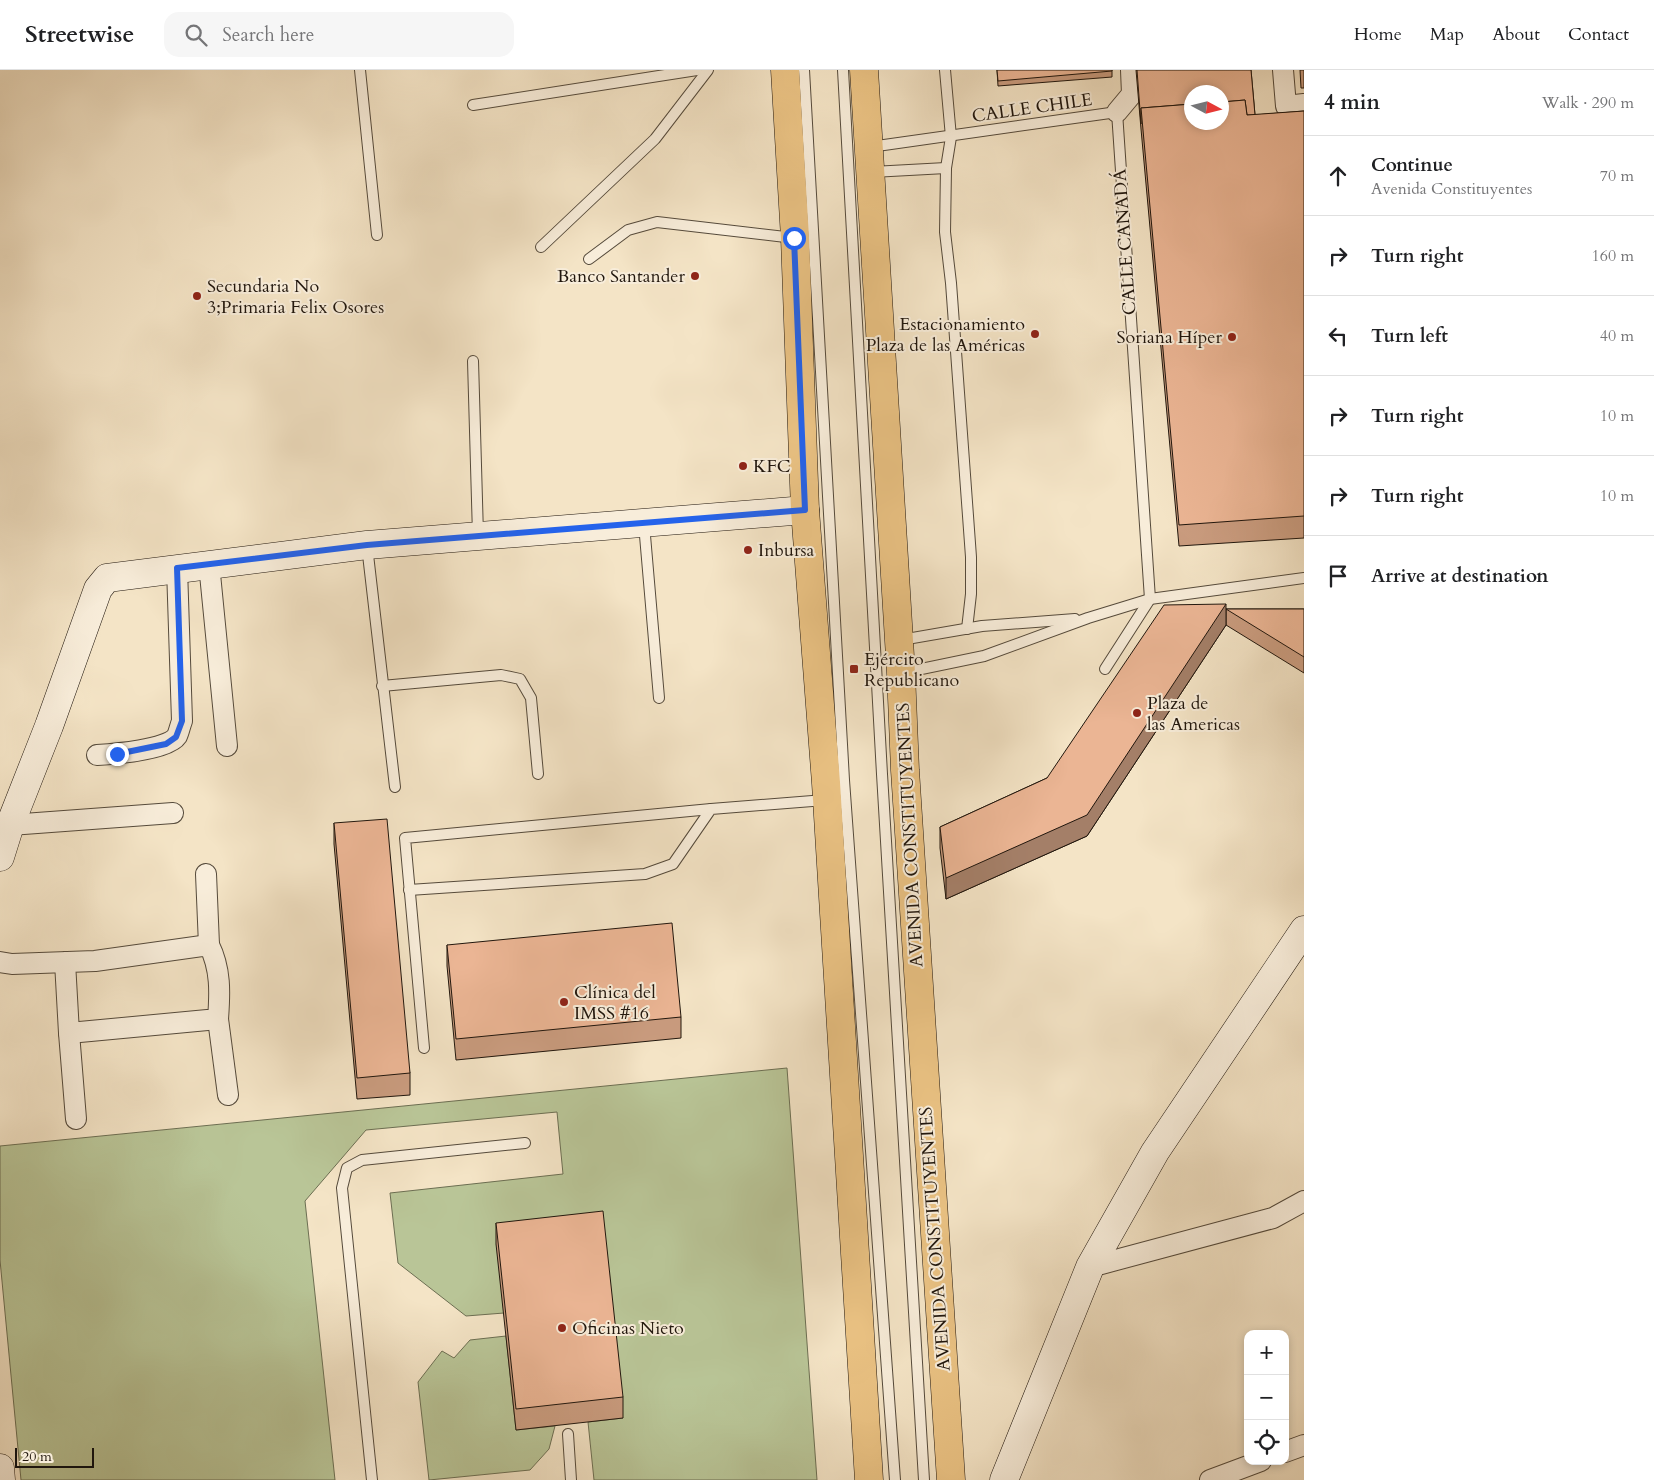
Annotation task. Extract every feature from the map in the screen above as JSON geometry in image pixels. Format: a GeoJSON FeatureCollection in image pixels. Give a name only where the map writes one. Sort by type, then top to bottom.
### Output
{"type":"FeatureCollection","features":[{"type":"Feature","properties":{"kind":"main road"},"geometry":{"type":"LineString","coordinates":[[785,70],[805,510],[826,800],[868,1480]]}},
{"type":"Feature","properties":{"kind":"main road","name":"AVENIDA CONSTITUYENTES"},"geometry":{"type":"LineString","coordinates":[[864,70],[906,778],[951,1480]]}},
{"type":"Feature","properties":{"kind":"street"},"geometry":{"type":"LineString","coordinates":[[1117,112],[1132,94],[1131,70]]}},
{"type":"Feature","properties":{"kind":"street"},"geometry":{"type":"LineString","coordinates":[[1283,70],[1295,105]]}},
{"type":"Feature","properties":{"kind":"street"},"geometry":{"type":"LineString","coordinates":[[0,857],[10,825],[49,726],[98,589],[107,578],[367,545],[805,510]]}},
{"type":"Feature","properties":{"kind":"street"},"geometry":{"type":"LineString","coordinates":[[210,564],[228,746]]}},
{"type":"Feature","properties":{"kind":"street"},"geometry":{"type":"LineString","coordinates":[[97,755],[117,754],[166,744],[176,737],[182,721],[177,568]]}},
{"type":"Feature","properties":{"kind":"street"},"geometry":{"type":"LineString","coordinates":[[10,825],[173,813]]}},
{"type":"Feature","properties":{"kind":"street"},"geometry":{"type":"LineString","coordinates":[[206,874],[209,945],[218,970],[220,990],[218,1020],[228,1095]]}},
{"type":"Feature","properties":{"kind":"street"},"geometry":{"type":"LineString","coordinates":[[1004,1480],[1090,1267],[1155,1152],[1304,930]]}},
{"type":"Feature","properties":{"kind":"street"},"geometry":{"type":"LineString","coordinates":[[0,962],[12,964],[95,961],[209,945]]}},
{"type":"Feature","properties":{"kind":"street"},"geometry":{"type":"LineString","coordinates":[[65,962],[76,1119]]}},
{"type":"Feature","properties":{"kind":"street"},"geometry":{"type":"LineString","coordinates":[[69,1032],[218,1020]]}},
{"type":"Feature","properties":{"kind":"street"},"geometry":{"type":"LineString","coordinates":[[1090,1267],[1274,1218],[1304,1201]]}},
{"type":"Feature","properties":{"kind":"street"},"geometry":{"type":"LineString","coordinates":[[1289,1451],[1304,1445]]}},
{"type":"Feature","properties":{"kind":"street"},"geometry":{"type":"LineString","coordinates":[[1216,1478],[1250,1465]]}},
{"type":"Feature","properties":{"kind":"street"},"geometry":{"type":"LineString","coordinates":[[0,1468],[1,1480]]}},
{"type":"Feature","properties":{"kind":"lane"},"geometry":{"type":"LineString","coordinates":[[360,70],[377,235]]}},
{"type":"Feature","properties":{"kind":"lane"},"geometry":{"type":"LineString","coordinates":[[473,105],[697,70]]}},
{"type":"Feature","properties":{"kind":"lane"},"geometry":{"type":"LineString","coordinates":[[541,247],[655,139],[708,70]]}},
{"type":"Feature","properties":{"kind":"lane"},"geometry":{"type":"LineString","coordinates":[[804,70],[845,790],[895,1480]]}},
{"type":"Feature","properties":{"kind":"lane"},"geometry":{"type":"LineString","coordinates":[[843,70],[924,1480]]}},
{"type":"Feature","properties":{"kind":"lane"},"geometry":{"type":"LineString","coordinates":[[945,70],[951,136],[946,168],[945,232],[971,557],[971,594],[967,629]]}},
{"type":"Feature","properties":{"kind":"lane","name":"CALLE CHILE"},"geometry":{"type":"LineString","coordinates":[[870,160],[951,136],[1117,112]]}},
{"type":"Feature","properties":{"kind":"lane","name":"CALLE CANADÁ"},"geometry":{"type":"LineString","coordinates":[[1117,112],[1150,599]]}},
{"type":"Feature","properties":{"kind":"lane"},"geometry":{"type":"LineString","coordinates":[[870,160],[946,168]]}},
{"type":"Feature","properties":{"kind":"lane"},"geometry":{"type":"LineString","coordinates":[[589,259],[628,230],[657,222],[794,238]]}},
{"type":"Feature","properties":{"kind":"lane"},"geometry":{"type":"LineString","coordinates":[[473,361],[478,536]]}},
{"type":"Feature","properties":{"kind":"lane"},"geometry":{"type":"LineString","coordinates":[[644,523],[659,698]]}},
{"type":"Feature","properties":{"kind":"lane"},"geometry":{"type":"LineString","coordinates":[[367,545],[395,787]]}},
{"type":"Feature","properties":{"kind":"lane"},"geometry":{"type":"LineString","coordinates":[[901,673],[984,656],[1088,618],[1150,599],[1304,578]]}},
{"type":"Feature","properties":{"kind":"lane"},"geometry":{"type":"LineString","coordinates":[[1105,669],[1150,599]]}},
{"type":"Feature","properties":{"kind":"lane"},"geometry":{"type":"LineString","coordinates":[[899,640],[982,626],[1088,618]]}},
{"type":"Feature","properties":{"kind":"lane"},"geometry":{"type":"LineString","coordinates":[[382,686],[500,675],[520,679],[530,698],[538,774]]}},
{"type":"Feature","properties":{"kind":"lane"},"geometry":{"type":"LineString","coordinates":[[424,1048],[405,838],[826,800]]}},
{"type":"Feature","properties":{"kind":"lane"},"geometry":{"type":"LineString","coordinates":[[409,890],[645,874],[672,864],[711,809]]}},
{"type":"Feature","properties":{"kind":"lane"},"geometry":{"type":"LineString","coordinates":[[372,1480],[342,1188],[347,1168],[362,1160],[525,1143]]}},
{"type":"Feature","properties":{"kind":"lane"},"geometry":{"type":"LineString","coordinates":[[568,1434],[572,1480]]}},
{"type":"Feature","properties":{"kind":"green space"},"geometry":{"type":"Polygon","coordinates":[[[787,1068],[817,1480],[594,1480],[588,1422],[623,1418],[497,1244],[504,1313],[466,1316],[398,1263],[390,1193],[563,1174],[557,1112],[366,1130],[305,1201],[335,1480],[21,1480],[0,1260],[0,1146],[787,1068]]]}},
{"type":"Feature","properties":{"kind":"green space"},"geometry":{"type":"Polygon","coordinates":[[[506,1336],[516,1430],[555,1426],[549,1449],[530,1470],[429,1480],[418,1382],[442,1351],[454,1358],[470,1340],[506,1336]]]}},
{"type":"Feature","properties":{"kind":"building"},"geometry":{"type":"Polygon","coordinates":[[[997,70],[1112,70],[1112,71],[998,81],[997,70]]]}},
{"type":"Feature","properties":{"kind":"building"},"geometry":{"type":"Polygon","coordinates":[[[1137,70],[1251,70],[1255,115],[1247,115],[1245,100],[1229,101],[1229,85],[1184,85],[1184,105],[1141,108],[1141,124],[1137,70]]]}},
{"type":"Feature","properties":{"kind":"building","name":"Soriana Híper"},"geometry":{"type":"Polygon","coordinates":[[[1245,100],[1247,115],[1304,111],[1304,516],[1179,525],[1141,108],[1184,105],[1184,130],[1229,130],[1229,101],[1245,100]]]}},
{"type":"Feature","properties":{"kind":"building","name":"Plaza de las Americas"},"geometry":{"type":"Polygon","coordinates":[[[1226,604],[1087,815],[946,878],[940,827],[1047,778],[1164,605],[1226,604]]]}},
{"type":"Feature","properties":{"kind":"building"},"geometry":{"type":"Polygon","coordinates":[[[1226,609],[1304,609],[1304,657],[1226,609]]]}},
{"type":"Feature","properties":{"kind":"building"},"geometry":{"type":"Polygon","coordinates":[[[387,819],[410,1073],[357,1078],[334,823],[387,819]]]}},
{"type":"Feature","properties":{"kind":"building","name":"Clínica del IMSS #16"},"geometry":{"type":"Polygon","coordinates":[[[672,923],[681,1017],[456,1039],[447,945],[672,923]]]}},
{"type":"Feature","properties":{"kind":"building"},"geometry":{"type":"Polygon","coordinates":[[[603,1211],[623,1397],[516,1409],[496,1223],[603,1211]]]}},
{"type":"Feature","properties":{"kind":"place","name":"Banco Santander"},"geometry":{"type":"Point","coordinates":[695,276]}},
{"type":"Feature","properties":{"kind":"place","name":"Secundaria No 3;Primaria Felix Osores"},"geometry":{"type":"Point","coordinates":[197,296]}},
{"type":"Feature","properties":{"kind":"place","name":"Estacionamiento Plaza de las Américas"},"geometry":{"type":"Point","coordinates":[1035,334]}},
{"type":"Feature","properties":{"kind":"place","name":"Soriana Híper"},"geometry":{"type":"Point","coordinates":[1232,337]}},
{"type":"Feature","properties":{"kind":"place","name":"KFC"},"geometry":{"type":"Point","coordinates":[743,466]}},
{"type":"Feature","properties":{"kind":"place","name":"Inbursa"},"geometry":{"type":"Point","coordinates":[748,550]}},
{"type":"Feature","properties":{"kind":"place","name":"Ejército Republicano"},"geometry":{"type":"Point","coordinates":[854,669]}},
{"type":"Feature","properties":{"kind":"place","name":"Plaza de las Americas"},"geometry":{"type":"Point","coordinates":[1137,713]}},
{"type":"Feature","properties":{"kind":"place","name":"Clínica del IMSS #16"},"geometry":{"type":"Point","coordinates":[564,1002]}},
{"type":"Feature","properties":{"kind":"place","name":"Oficinas Nieto"},"geometry":{"type":"Point","coordinates":[562,1328]}},
{"type":"Feature","properties":{"kind":"route"},"geometry":{"type":"LineString","coordinates":[[117,754],[166,744],[176,737],[182,721],[177,568],[367,545],[805,510],[794,238]]}}]}
